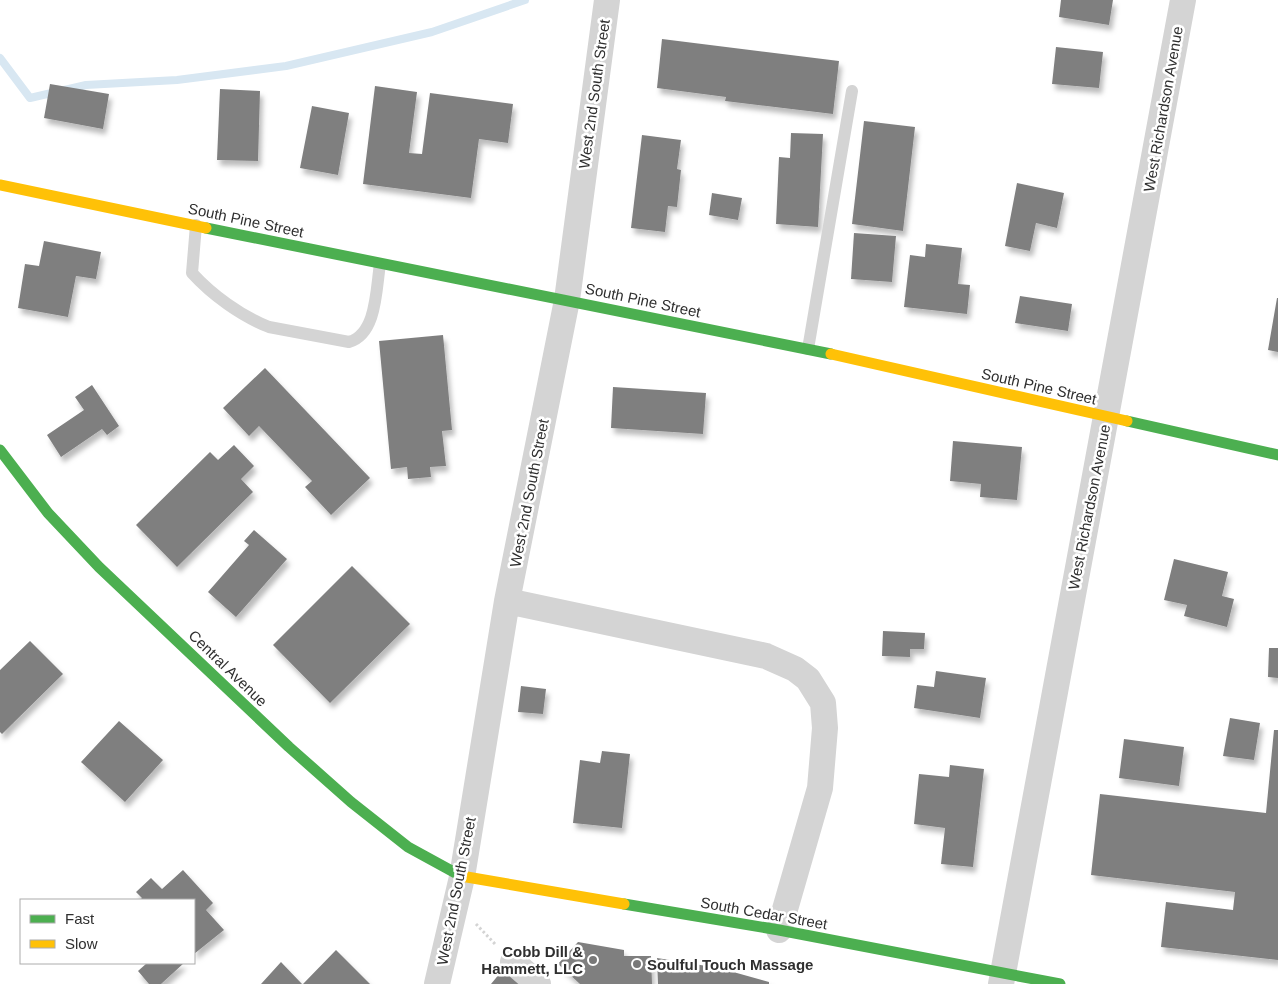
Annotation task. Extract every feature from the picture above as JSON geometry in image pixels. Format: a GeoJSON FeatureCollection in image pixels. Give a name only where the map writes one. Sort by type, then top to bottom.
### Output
{"type":"FeatureCollection","features":[{"type":"Feature","properties":{"kind":"street","name":"West Richardson Avenue"},"geometry":{"type":"LineString","coordinates":[[1002,979],[1183,0]]}},
{"type":"Feature","properties":{"kind":"street","name":"West 2nd South Street"},"geometry":{"type":"LineString","coordinates":[[437,984],[457,904],[508,601],[567,300],[606,4]]}},
{"type":"Feature","properties":{"kind":"street","name":"South Pine Street"},"geometry":{"type":"LineString","coordinates":[[0,185],[380,264],[808,349],[1278,455]]}},
{"type":"Feature","properties":{"kind":"street","name":"Central Avenue"},"geometry":{"type":"LineString","coordinates":[[0,450],[48,512],[99,567],[289,747],[351,802],[408,847],[462,877]]}},
{"type":"Feature","properties":{"kind":"street"},"geometry":{"type":"LineString","coordinates":[[508,601],[766,656],[795,669],[808,679],[823,703],[825,728],[823,772],[780,930]]}},
{"type":"Feature","properties":{"kind":"street","name":"South Cedar Street"},"geometry":{"type":"LineString","coordinates":[[462,877],[780,930],[1002,979],[1060,984]]}},
{"type":"Feature","properties":{"kind":"street"},"geometry":{"type":"LineString","coordinates":[[513,962],[538,984]]}},
{"type":"Feature","properties":{"kind":"lane"},"geometry":{"type":"LineString","coordinates":[[808,349],[852,92]]}},
{"type":"Feature","properties":{"kind":"lane"},"geometry":{"type":"LineString","coordinates":[[196,225],[192,273],[219,297],[257,322],[269,327],[349,342],[358,339],[364,333],[372,315],[380,264]]}},
{"type":"Feature","properties":{"kind":"path"},"geometry":{"type":"LineString","coordinates":[[457,904],[513,962]]}},
{"type":"Feature","properties":{"kind":"building"},"geometry":{"type":"Polygon","coordinates":[[[1061,0],[1113,0],[1109,25],[1059,17],[1061,0]]]}},
{"type":"Feature","properties":{"kind":"building"},"geometry":{"type":"Polygon","coordinates":[[[662,39],[839,61],[833,114],[725,101],[726,97],[657,88],[662,39]]]}},
{"type":"Feature","properties":{"kind":"building"},"geometry":{"type":"Polygon","coordinates":[[[1056,47],[1103,52],[1099,88],[1052,84],[1056,47]]]}},
{"type":"Feature","properties":{"kind":"building"},"geometry":{"type":"Polygon","coordinates":[[[50,84],[109,94],[103,129],[44,118],[50,84]]]}},
{"type":"Feature","properties":{"kind":"building"},"geometry":{"type":"Polygon","coordinates":[[[375,86],[417,92],[409,153],[422,154],[430,93],[513,104],[508,143],[479,139],[471,198],[363,184],[375,86]]]}},
{"type":"Feature","properties":{"kind":"building"},"geometry":{"type":"Polygon","coordinates":[[[220,89],[260,91],[258,161],[217,160],[220,89]]]}},
{"type":"Feature","properties":{"kind":"building"},"geometry":{"type":"Polygon","coordinates":[[[312,106],[349,113],[338,175],[300,168],[312,106]]]}},
{"type":"Feature","properties":{"kind":"building"},"geometry":{"type":"Polygon","coordinates":[[[864,121],[915,127],[903,231],[852,224],[864,121]]]}},
{"type":"Feature","properties":{"kind":"building"},"geometry":{"type":"Polygon","coordinates":[[[791,133],[823,134],[818,227],[776,224],[779,157],[790,158],[791,133]]]}},
{"type":"Feature","properties":{"kind":"building"},"geometry":{"type":"Polygon","coordinates":[[[642,135],[681,140],[677,169],[681,170],[677,207],[668,206],[665,232],[631,228],[642,135]]]}},
{"type":"Feature","properties":{"kind":"building"},"geometry":{"type":"Polygon","coordinates":[[[1017,183],[1064,193],[1057,228],[1036,223],[1030,251],[1005,246],[1017,183]]]}},
{"type":"Feature","properties":{"kind":"building"},"geometry":{"type":"Polygon","coordinates":[[[712,193],[742,198],[738,220],[709,215],[712,193]]]}},
{"type":"Feature","properties":{"kind":"building"},"geometry":{"type":"Polygon","coordinates":[[[854,233],[896,236],[892,282],[851,279],[854,233]]]}},
{"type":"Feature","properties":{"kind":"building"},"geometry":{"type":"Polygon","coordinates":[[[44,241],[101,252],[96,279],[76,276],[68,317],[18,308],[25,264],[39,266],[44,241]]]}},
{"type":"Feature","properties":{"kind":"building"},"geometry":{"type":"Polygon","coordinates":[[[926,244],[962,248],[958,284],[970,285],[967,314],[904,307],[910,255],[925,257],[926,244]]]}},
{"type":"Feature","properties":{"kind":"building"},"geometry":{"type":"Polygon","coordinates":[[[1020,296],[1072,304],[1068,331],[1015,323],[1020,296]]]}},
{"type":"Feature","properties":{"kind":"building"},"geometry":{"type":"Polygon","coordinates":[[[1278,298],[1278,352],[1268,350],[1278,298]]]}},
{"type":"Feature","properties":{"kind":"building"},"geometry":{"type":"Polygon","coordinates":[[[443,335],[452,430],[442,431],[446,466],[430,467],[431,477],[408,479],[407,467],[391,469],[379,341],[443,335]]]}},
{"type":"Feature","properties":{"kind":"building"},"geometry":{"type":"Polygon","coordinates":[[[265,368],[370,478],[331,515],[305,487],[312,481],[259,426],[249,436],[223,408],[265,368]]]}},
{"type":"Feature","properties":{"kind":"building"},"geometry":{"type":"Polygon","coordinates":[[[92,385],[119,426],[107,435],[102,429],[61,457],[47,435],[84,410],[75,397],[92,385]]]}},
{"type":"Feature","properties":{"kind":"building"},"geometry":{"type":"Polygon","coordinates":[[[613,387],[706,393],[703,434],[611,428],[613,387]]]}},
{"type":"Feature","properties":{"kind":"building"},"geometry":{"type":"Polygon","coordinates":[[[953,441],[1022,447],[1017,500],[980,497],[981,484],[950,481],[953,441]]]}},
{"type":"Feature","properties":{"kind":"building"},"geometry":{"type":"Polygon","coordinates":[[[234,445],[254,466],[241,479],[253,492],[177,567],[136,525],[210,452],[218,460],[234,445]]]}},
{"type":"Feature","properties":{"kind":"building"},"geometry":{"type":"Polygon","coordinates":[[[254,530],[287,559],[236,617],[208,592],[249,545],[244,541],[254,530]]]}},
{"type":"Feature","properties":{"kind":"building"},"geometry":{"type":"Polygon","coordinates":[[[1174,559],[1228,572],[1222,596],[1234,599],[1227,627],[1184,616],[1187,605],[1164,600],[1174,559]]]}},
{"type":"Feature","properties":{"kind":"building"},"geometry":{"type":"Polygon","coordinates":[[[352,566],[410,624],[330,703],[273,645],[352,566]]]}},
{"type":"Feature","properties":{"kind":"building"},"geometry":{"type":"Polygon","coordinates":[[[883,631],[925,633],[924,649],[910,649],[910,657],[882,656],[883,631]]]}},
{"type":"Feature","properties":{"kind":"building"},"geometry":{"type":"Polygon","coordinates":[[[30,641],[63,674],[2,734],[0,732],[0,670],[30,641]]]}},
{"type":"Feature","properties":{"kind":"building"},"geometry":{"type":"Polygon","coordinates":[[[1269,648],[1278,648],[1278,678],[1268,677],[1269,648]]]}},
{"type":"Feature","properties":{"kind":"building"},"geometry":{"type":"Polygon","coordinates":[[[936,671],[986,678],[980,718],[914,708],[917,685],[934,687],[936,671]]]}},
{"type":"Feature","properties":{"kind":"building"},"geometry":{"type":"Polygon","coordinates":[[[521,686],[546,689],[543,714],[518,712],[521,686]]]}},
{"type":"Feature","properties":{"kind":"building"},"geometry":{"type":"Polygon","coordinates":[[[1230,718],[1260,723],[1254,760],[1223,756],[1230,718]]]}},
{"type":"Feature","properties":{"kind":"building"},"geometry":{"type":"Polygon","coordinates":[[[119,721],[163,760],[125,802],[81,762],[119,721]]]}},
{"type":"Feature","properties":{"kind":"building"},"geometry":{"type":"Polygon","coordinates":[[[1274,730],[1278,730],[1278,960],[1161,947],[1166,902],[1233,910],[1235,892],[1091,875],[1100,794],[1266,813],[1274,730]]]}},
{"type":"Feature","properties":{"kind":"building"},"geometry":{"type":"Polygon","coordinates":[[[1124,739],[1184,747],[1179,786],[1119,778],[1124,739]]]}},
{"type":"Feature","properties":{"kind":"building"},"geometry":{"type":"Polygon","coordinates":[[[602,751],[630,754],[622,828],[573,823],[580,760],[600,763],[602,751]]]}},
{"type":"Feature","properties":{"kind":"building"},"geometry":{"type":"Polygon","coordinates":[[[950,765],[984,769],[973,867],[941,864],[945,828],[914,824],[919,774],[949,777],[950,765]]]}},
{"type":"Feature","properties":{"kind":"building"},"geometry":{"type":"Polygon","coordinates":[[[183,870],[213,903],[206,910],[224,930],[195,953],[195,899],[141,899],[136,892],[151,878],[162,889],[183,870]]]}},
{"type":"Feature","properties":{"kind":"building","name":"Cobb Dill & Hammett, LLC"},"geometry":{"type":"Polygon","coordinates":[[[578,942],[624,950],[624,956],[651,956],[652,984],[580,984],[558,964],[578,942]]]}},
{"type":"Feature","properties":{"kind":"building"},"geometry":{"type":"Polygon","coordinates":[[[336,950],[370,984],[303,984],[336,950]]]}},
{"type":"Feature","properties":{"kind":"building"},"geometry":{"type":"Polygon","coordinates":[[[657,958],[719,968],[769,982],[769,984],[658,984],[657,958]]]}},
{"type":"Feature","properties":{"kind":"building"},"geometry":{"type":"Polygon","coordinates":[[[281,962],[302,984],[261,984],[281,962]]]}},
{"type":"Feature","properties":{"kind":"building"},"geometry":{"type":"Polygon","coordinates":[[[146,964],[183,964],[161,984],[149,984],[138,971],[146,964]]]}},
{"type":"Feature","properties":{"kind":"building"},"geometry":{"type":"Polygon","coordinates":[[[505,967],[526,984],[491,984],[505,967]]]}},
{"type":"Feature","properties":{"kind":"waterway"},"geometry":{"type":"LineString","coordinates":[[0,58],[30,98],[86,85],[177,80],[286,66],[432,32],[525,0]]}},
{"type":"Feature","properties":{"kind":"traffic: fast"},"geometry":{"type":"LineString","coordinates":[[206,228],[831,354]]}},
{"type":"Feature","properties":{"kind":"traffic: fast"},"geometry":{"type":"LineString","coordinates":[[1127,421],[1278,455]]}},
{"type":"Feature","properties":{"kind":"traffic: fast"},"geometry":{"type":"LineString","coordinates":[[0,450],[48,513],[99,567],[289,747],[351,802],[408,847],[461,876]]}},
{"type":"Feature","properties":{"kind":"traffic: fast"},"geometry":{"type":"LineString","coordinates":[[624,904],[779,930],[1060,984]]}},
{"type":"Feature","properties":{"kind":"traffic: slow"},"geometry":{"type":"LineString","coordinates":[[0,185],[206,228]]}},
{"type":"Feature","properties":{"kind":"traffic: slow"},"geometry":{"type":"LineString","coordinates":[[831,354],[1127,421]]}},
{"type":"Feature","properties":{"kind":"traffic: slow"},"geometry":{"type":"LineString","coordinates":[[461,876],[624,904]]}},
{"type":"Feature","properties":{"kind":"place","name":"Cobb Dill & Hammett, LLC"},"geometry":{"type":"Point","coordinates":[593,960]}},
{"type":"Feature","properties":{"kind":"place","name":"Soulful Touch Massage"},"geometry":{"type":"Point","coordinates":[637,964]}}]}
